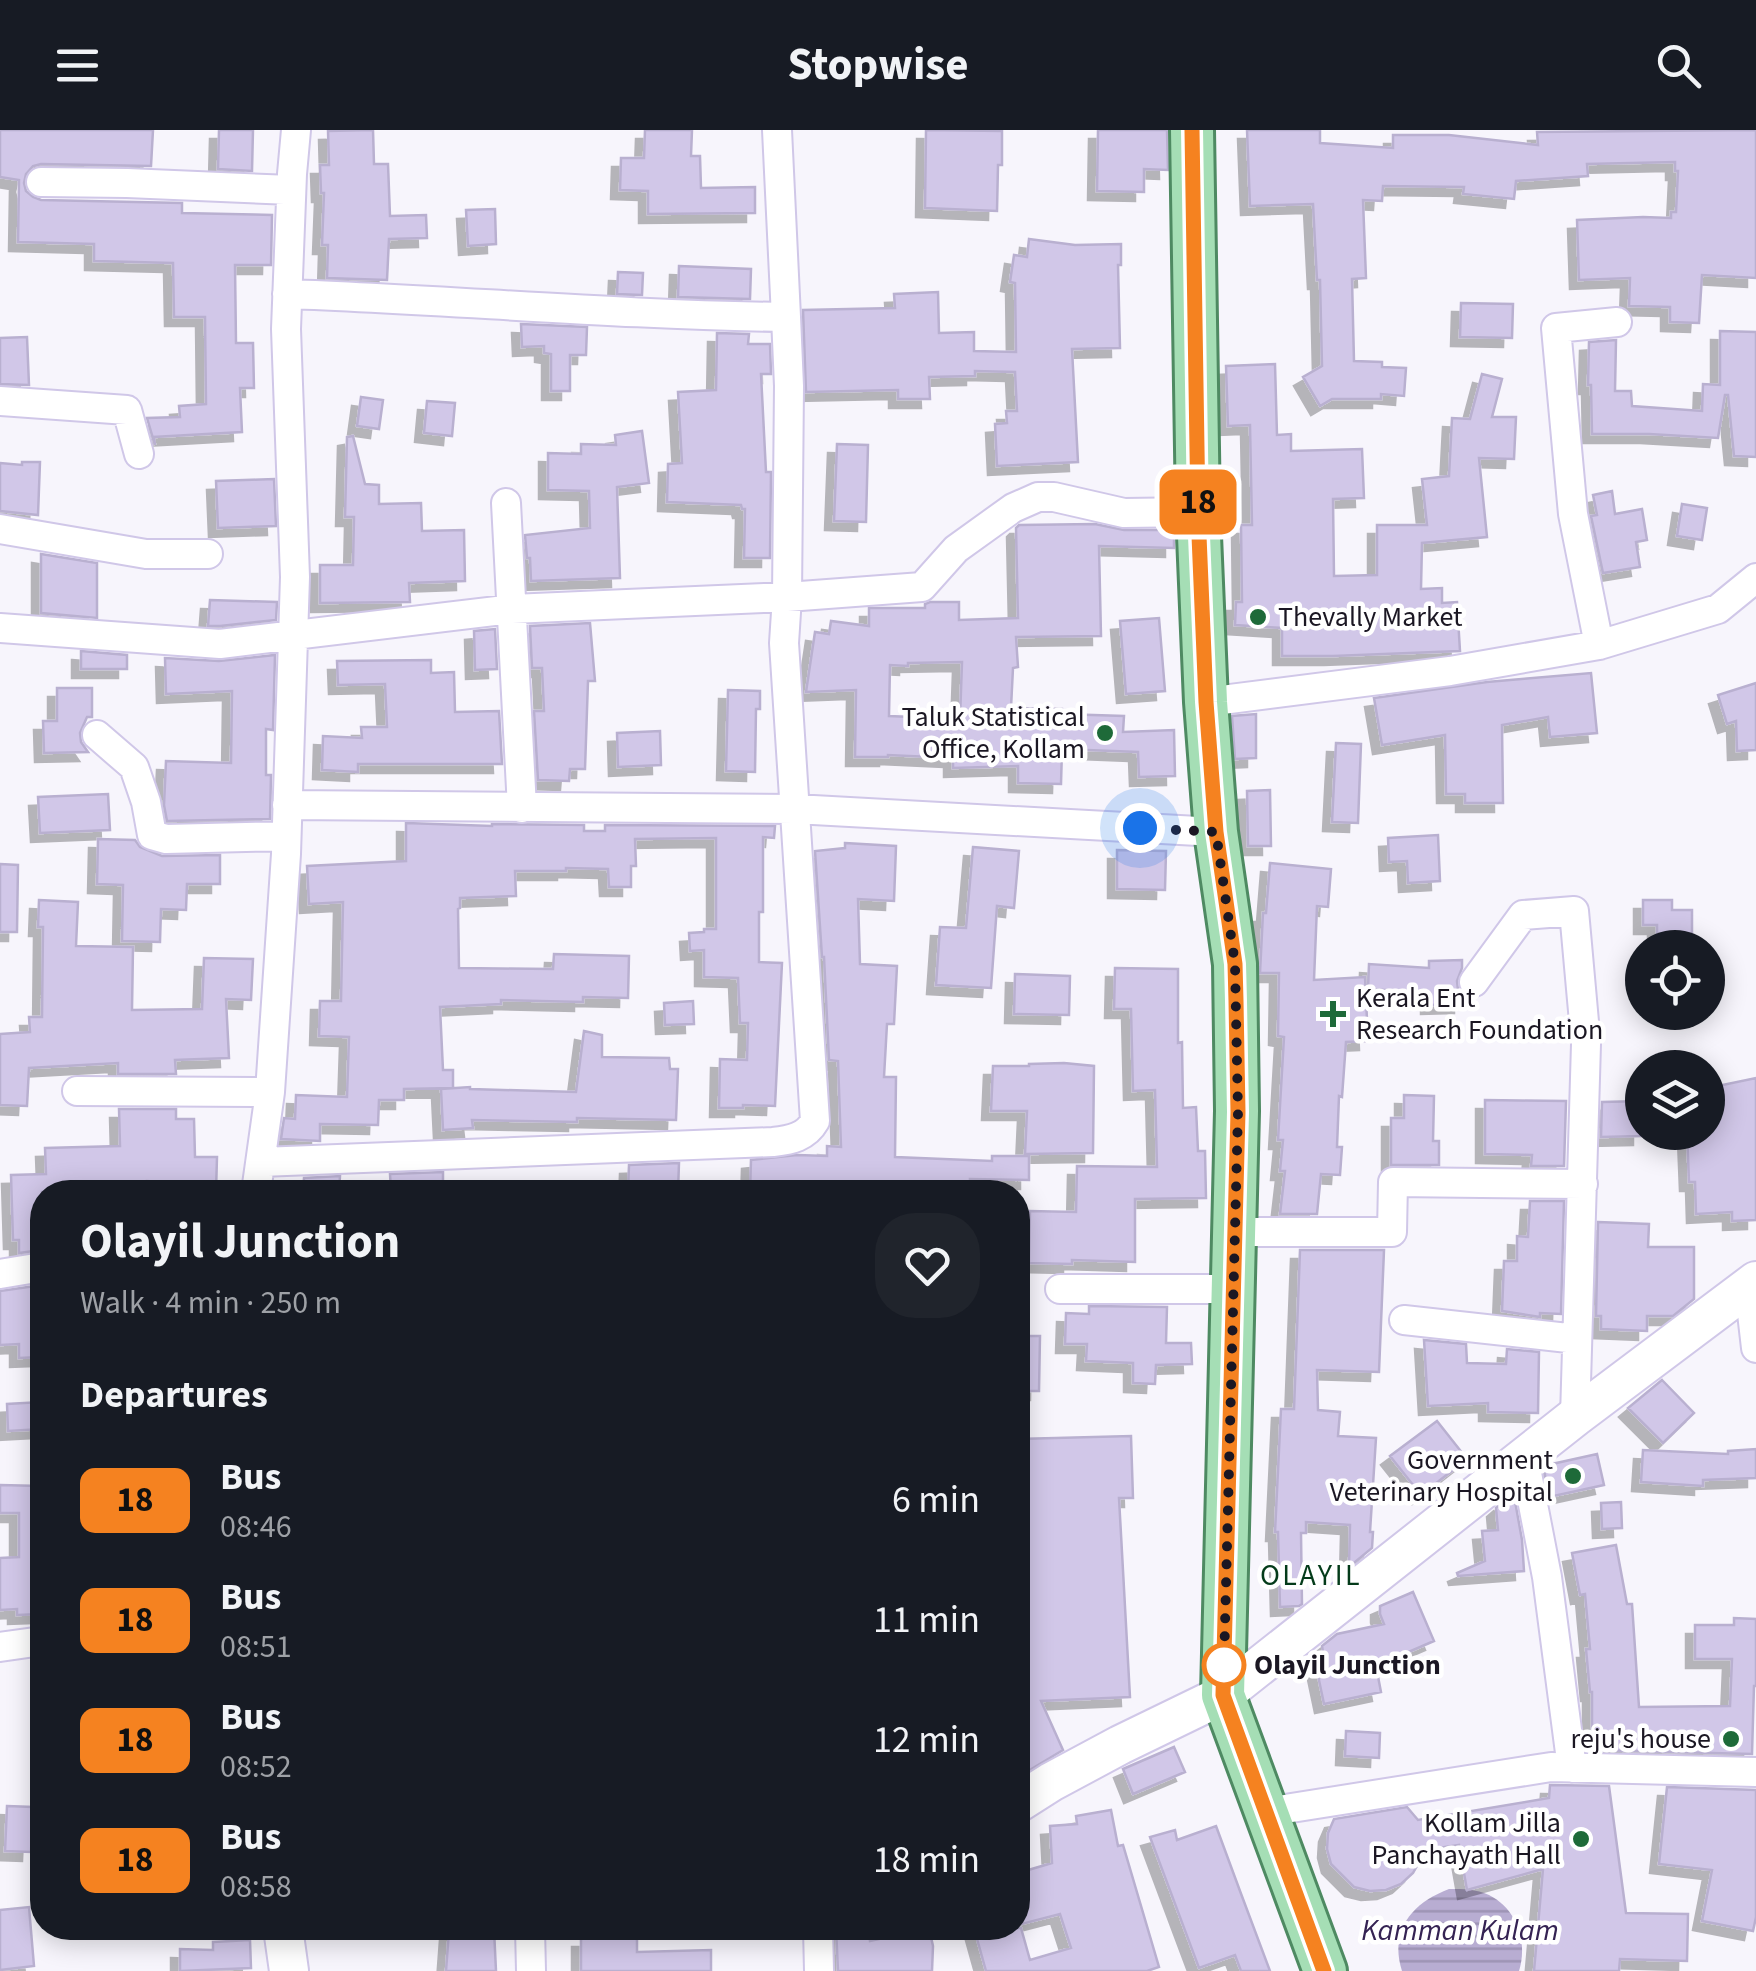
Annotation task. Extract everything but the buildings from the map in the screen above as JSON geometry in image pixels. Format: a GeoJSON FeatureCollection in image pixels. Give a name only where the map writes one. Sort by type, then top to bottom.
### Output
{"type":"FeatureCollection","features":[{"type":"Feature","properties":{"kind":"main road"},"geometry":{"type":"LineString","coordinates":[[1192,130],[1198,512],[1206,702],[1216,832],[1235,964],[1238,1112],[1223,1695],[1324,1971]]}},
{"type":"Feature","properties":{"kind":"street"},"geometry":{"type":"LineString","coordinates":[[258,1180],[270,1092],[286,836],[295,577],[286,329],[296,130]]}},
{"type":"Feature","properties":{"kind":"street"},"geometry":{"type":"LineString","coordinates":[[260,1162],[773,1142],[810,1131],[815,1121],[784,643],[789,386],[777,130]]}},
{"type":"Feature","properties":{"kind":"street"},"geometry":{"type":"LineString","coordinates":[[41,182],[291,190]]}},
{"type":"Feature","properties":{"kind":"street"},"geometry":{"type":"LineString","coordinates":[[287,294],[668,315],[786,317]]}},
{"type":"Feature","properties":{"kind":"street"},"geometry":{"type":"LineString","coordinates":[[1598,645],[1573,514],[1556,328],[1617,322]]}},
{"type":"Feature","properties":{"kind":"street"},"geometry":{"type":"LineString","coordinates":[[0,401],[127,410],[140,454]]}},
{"type":"Feature","properties":{"kind":"street"},"geometry":{"type":"LineString","coordinates":[[0,628],[220,644],[512,609],[922,587],[956,549],[1013,508],[1038,496],[1054,496],[1124,513],[1198,512]]}},
{"type":"Feature","properties":{"kind":"street"},"geometry":{"type":"LineString","coordinates":[[506,503],[522,808]]}},
{"type":"Feature","properties":{"kind":"street"},"geometry":{"type":"LineString","coordinates":[[0,529],[146,554],[208,554]]}},
{"type":"Feature","properties":{"kind":"street"},"geometry":{"type":"LineString","coordinates":[[1206,702],[1450,670],[1598,645],[1718,609],[1756,578]]}},
{"type":"Feature","properties":{"kind":"street"},"geometry":{"type":"LineString","coordinates":[[96,735],[134,767],[152,835],[166,839],[286,836]]}},
{"type":"Feature","properties":{"kind":"street"},"geometry":{"type":"LineString","coordinates":[[287,804],[795,809],[1216,832]]}},
{"type":"Feature","properties":{"kind":"street"},"geometry":{"type":"LineString","coordinates":[[1474,982],[1522,915],[1574,911],[1586,1044],[1574,1417]]}},
{"type":"Feature","properties":{"kind":"street"},"geometry":{"type":"LineString","coordinates":[[77,1091],[270,1092]]}},
{"type":"Feature","properties":{"kind":"street"},"geometry":{"type":"LineString","coordinates":[[1234,1232],[1392,1232],[1393,1182],[1583,1184]]}},
{"type":"Feature","properties":{"kind":"street"},"geometry":{"type":"LineString","coordinates":[[0,1274],[30,1269]]}},
{"type":"Feature","properties":{"kind":"street"},"geometry":{"type":"LineString","coordinates":[[1752,1284],[1756,1348]]}},
{"type":"Feature","properties":{"kind":"street"},"geometry":{"type":"LineString","coordinates":[[1030,1795],[1120,1745],[1223,1695],[1574,1417],[1752,1284]]}},
{"type":"Feature","properties":{"kind":"street"},"geometry":{"type":"LineString","coordinates":[[1060,1290],[1232,1290]]}},
{"type":"Feature","properties":{"kind":"street"},"geometry":{"type":"LineString","coordinates":[[1404,1320],[1577,1339]]}},
{"type":"Feature","properties":{"kind":"street"},"geometry":{"type":"LineString","coordinates":[[1524,1458],[1547,1577],[1572,1768]]}},
{"type":"Feature","properties":{"kind":"street"},"geometry":{"type":"LineString","coordinates":[[0,1646],[30,1642]]}},
{"type":"Feature","properties":{"kind":"street"},"geometry":{"type":"LineString","coordinates":[[1266,1812],[1550,1767],[1756,1772]]}},
{"type":"Feature","properties":{"kind":"street"},"geometry":{"type":"LineString","coordinates":[[285,1940],[289,1971]]}},
{"type":"Feature","properties":{"kind":"street"},"geometry":{"type":"LineString","coordinates":[[530,1940],[531,1971]]}},
{"type":"Feature","properties":{"kind":"street"},"geometry":{"type":"LineString","coordinates":[[819,1940],[820,1971]]}},
{"type":"Feature","properties":{"kind":"water","name":"Kamman Kulam"},"geometry":{"type":"Polygon","coordinates":[[[1449,1889],[1484,1893],[1507,1909],[1521,1938],[1519,1971],[1402,1971],[1399,1943],[1407,1920],[1424,1902],[1449,1889]]]}},
{"type":"Feature","properties":{"kind":"bus line","name":"18"},"geometry":{"type":"LineString","coordinates":[[1192,130],[1198,512],[1206,702],[1216,832],[1235,964],[1236,1001],[1238,1112],[1223,1695],[1324,1971]]}},
{"type":"Feature","properties":{"kind":"place","name":"Thevally Market"},"geometry":{"type":"Point","coordinates":[1258,617]}},
{"type":"Feature","properties":{"kind":"place","name":"Taluk Statistical Office, Kollam"},"geometry":{"type":"Point","coordinates":[1105,733]}},
{"type":"Feature","properties":{"kind":"place","name":"Kerala Ent Research Foundation"},"geometry":{"type":"Point","coordinates":[1333,1014]}},
{"type":"Feature","properties":{"kind":"place","name":"Government Veterinary Hospital"},"geometry":{"type":"Point","coordinates":[1573,1476]}},
{"type":"Feature","properties":{"kind":"place","name":"Olayil Junction"},"geometry":{"type":"Point","coordinates":[1224,1665]}},
{"type":"Feature","properties":{"kind":"place","name":"reju's house"},"geometry":{"type":"Point","coordinates":[1731,1739]}},
{"type":"Feature","properties":{"kind":"place","name":"Kollam Jilla Panchayath Hall"},"geometry":{"type":"Point","coordinates":[1581,1839]}},
{"type":"Feature","properties":{"kind":"district","name":"OLAYIL"},"geometry":{"type":"Point","coordinates":[1311,1575]}},
{"type":"Feature","properties":{"kind":"route"},"geometry":{"type":"LineString","coordinates":[[1140,828],[1216,832],[1235,964],[1238,1112],[1224,1665]]}}]}
